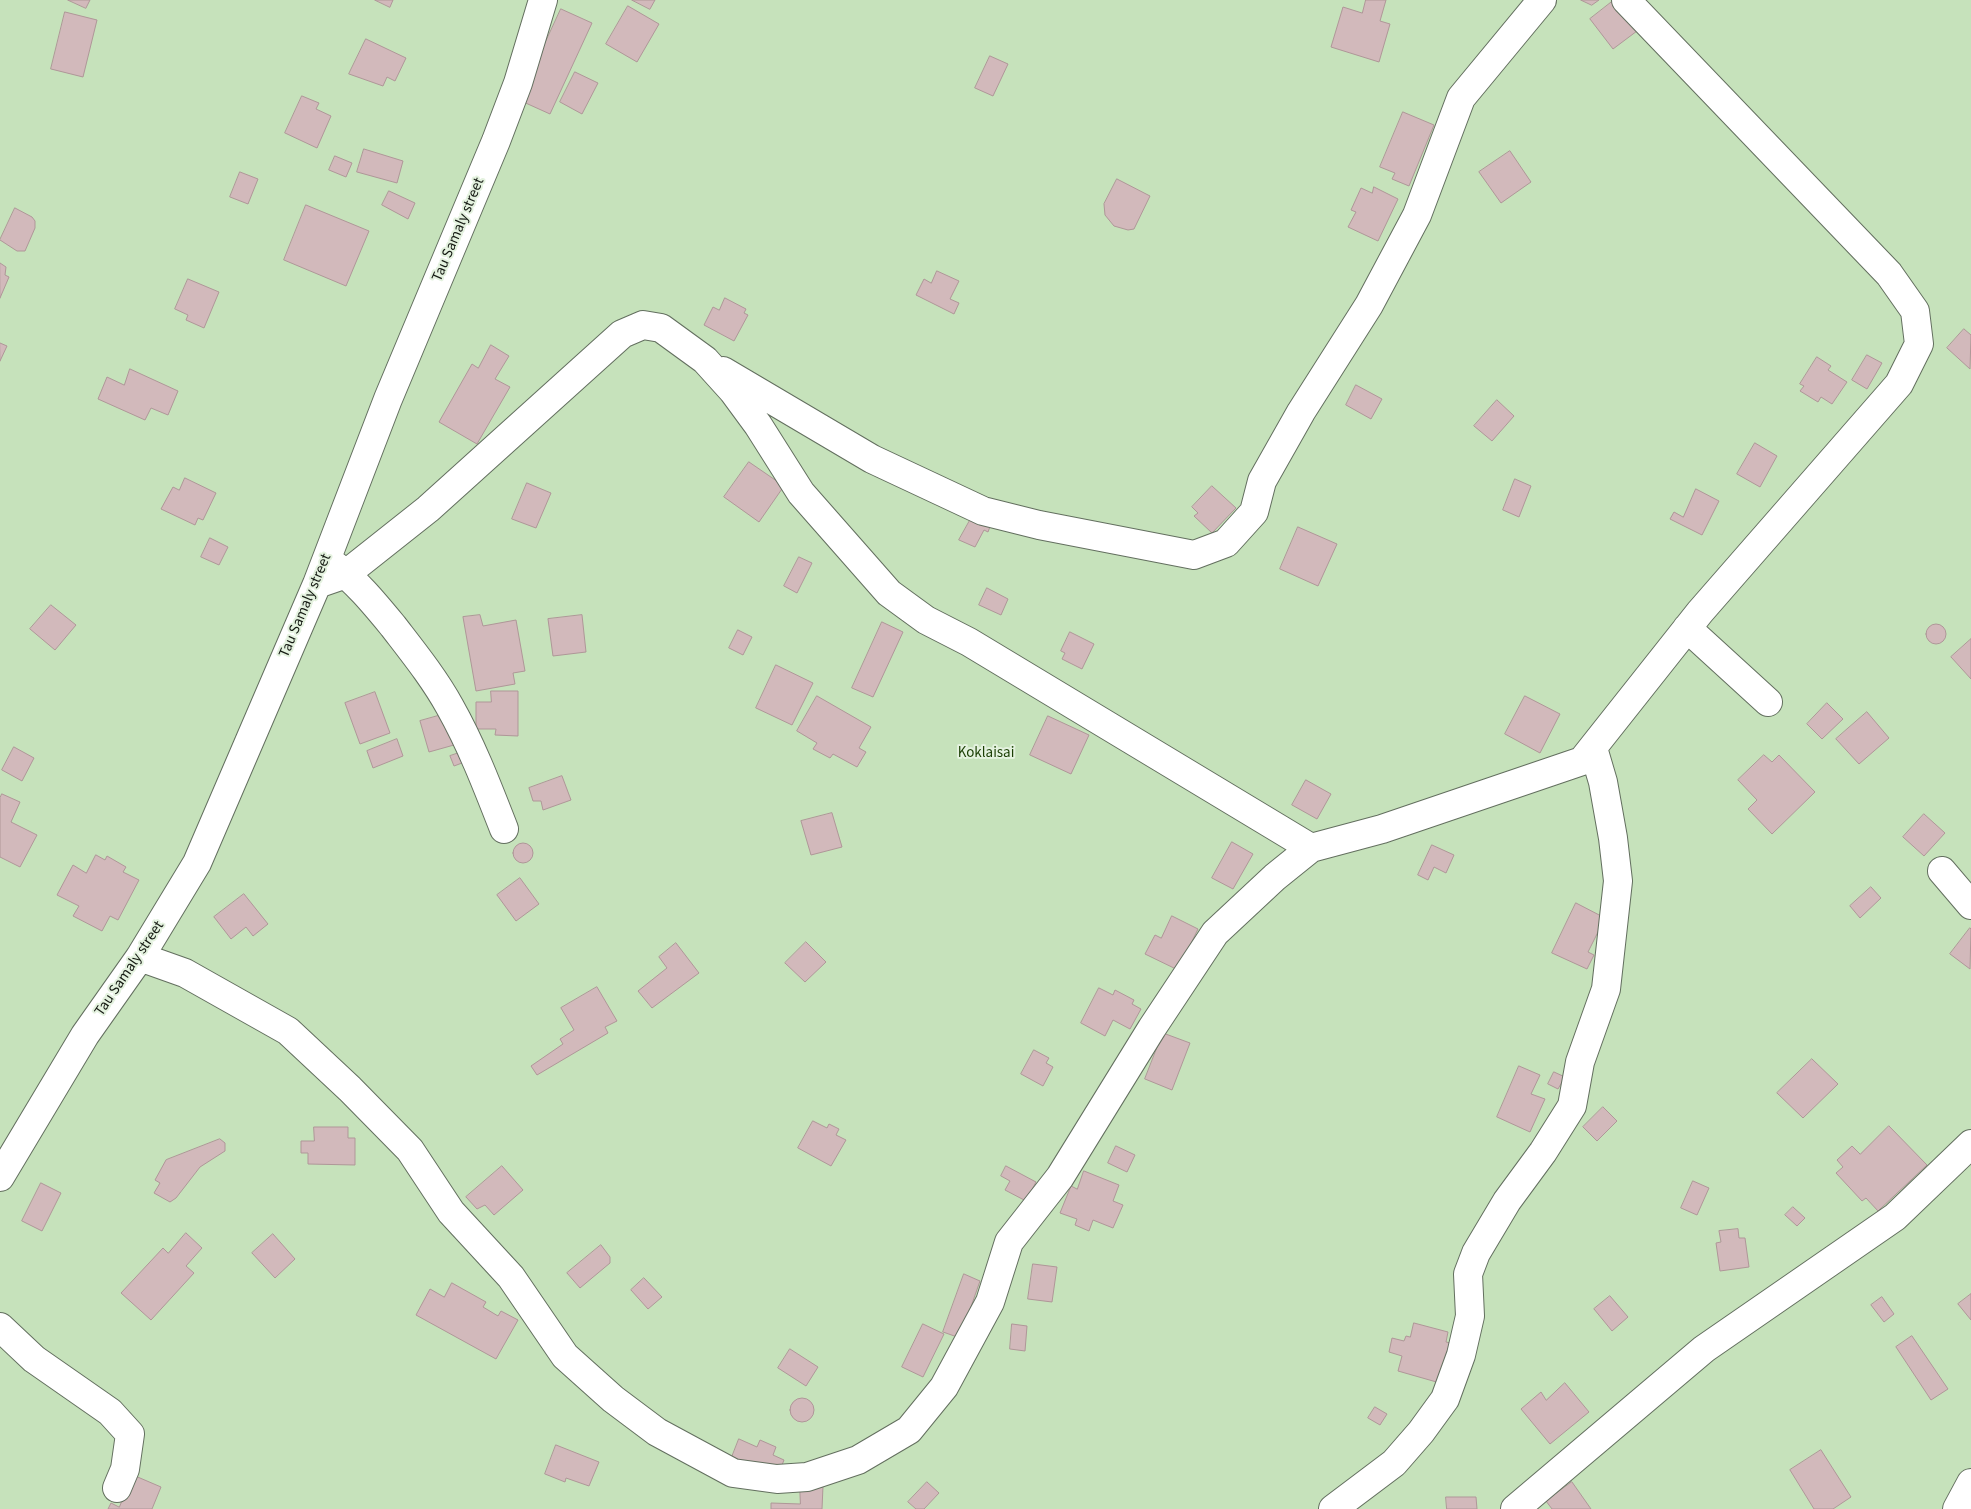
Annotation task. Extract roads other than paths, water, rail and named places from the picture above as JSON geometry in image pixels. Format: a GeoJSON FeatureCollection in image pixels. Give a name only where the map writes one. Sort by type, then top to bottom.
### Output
{"type":"FeatureCollection","features":[{"type":"Feature","properties":{"kind":"street","name":"Tau Samaly street"},"geometry":{"type":"LineString","coordinates":[[0,1176],[85,1035],[140,957],[197,863],[330,572],[388,399],[496,141],[518,83],[543,0]]}},
{"type":"Feature","properties":{"kind":"street"},"geometry":{"type":"LineString","coordinates":[[504,829],[484,777],[450,706],[416,655],[372,600],[330,572],[428,508],[622,334],[643,325],[661,328],[708,363],[739,378],[872,459],[983,511],[1039,525],[1194,555],[1226,543],[1254,512],[1262,481],[1301,412],[1369,305],[1417,215],[1461,98],[1542,0]]}},
{"type":"Feature","properties":{"kind":"street"},"geometry":{"type":"LineString","coordinates":[[140,957],[185,973],[288,1031],[350,1089],[410,1150],[451,1212],[511,1276],[565,1356],[612,1399],[657,1432],[733,1473],[777,1479],[807,1477],[858,1460],[909,1430],[944,1387],[990,1302],[1009,1242],[1060,1178],[1152,1028],[1214,933],[1274,877],[1311,848],[1382,829],[1582,761],[1688,628],[1899,384],[1919,344],[1914,311],[1889,274],[1626,0]]}},
{"type":"Feature","properties":{"kind":"street"},"geometry":{"type":"LineString","coordinates":[[708,363],[733,391],[758,425],[801,493],[889,593],[926,620],[969,642],[1311,848]]}},
{"type":"Feature","properties":{"kind":"street"},"geometry":{"type":"LineString","coordinates":[[1688,628],[1768,702]]}},
{"type":"Feature","properties":{"kind":"street"},"geometry":{"type":"LineString","coordinates":[[1333,1509],[1394,1463],[1421,1432],[1445,1399],[1461,1355],[1470,1316],[1468,1274],[1476,1253],[1507,1201],[1543,1152],[1572,1106],[1580,1062],[1606,990],[1618,881],[1604,782],[1593,748]]}},
{"type":"Feature","properties":{"kind":"street"},"geometry":{"type":"LineString","coordinates":[[1942,871],[1971,905]]}},
{"type":"Feature","properties":{"kind":"street"},"geometry":{"type":"LineString","coordinates":[[1515,1509],[1704,1349],[1895,1217],[1971,1144]]}},
{"type":"Feature","properties":{"kind":"street"},"geometry":{"type":"LineString","coordinates":[[0,1327],[34,1358],[110,1412],[130,1434],[125,1469],[117,1488]]}},
{"type":"Feature","properties":{"kind":"street"},"geometry":{"type":"LineString","coordinates":[[1957,1509],[1971,1483]]}},
{"type":"Feature","properties":{"kind":"park label","name":"Koklaisai"},"geometry":{"type":"Point","coordinates":[986,754]}}]}
